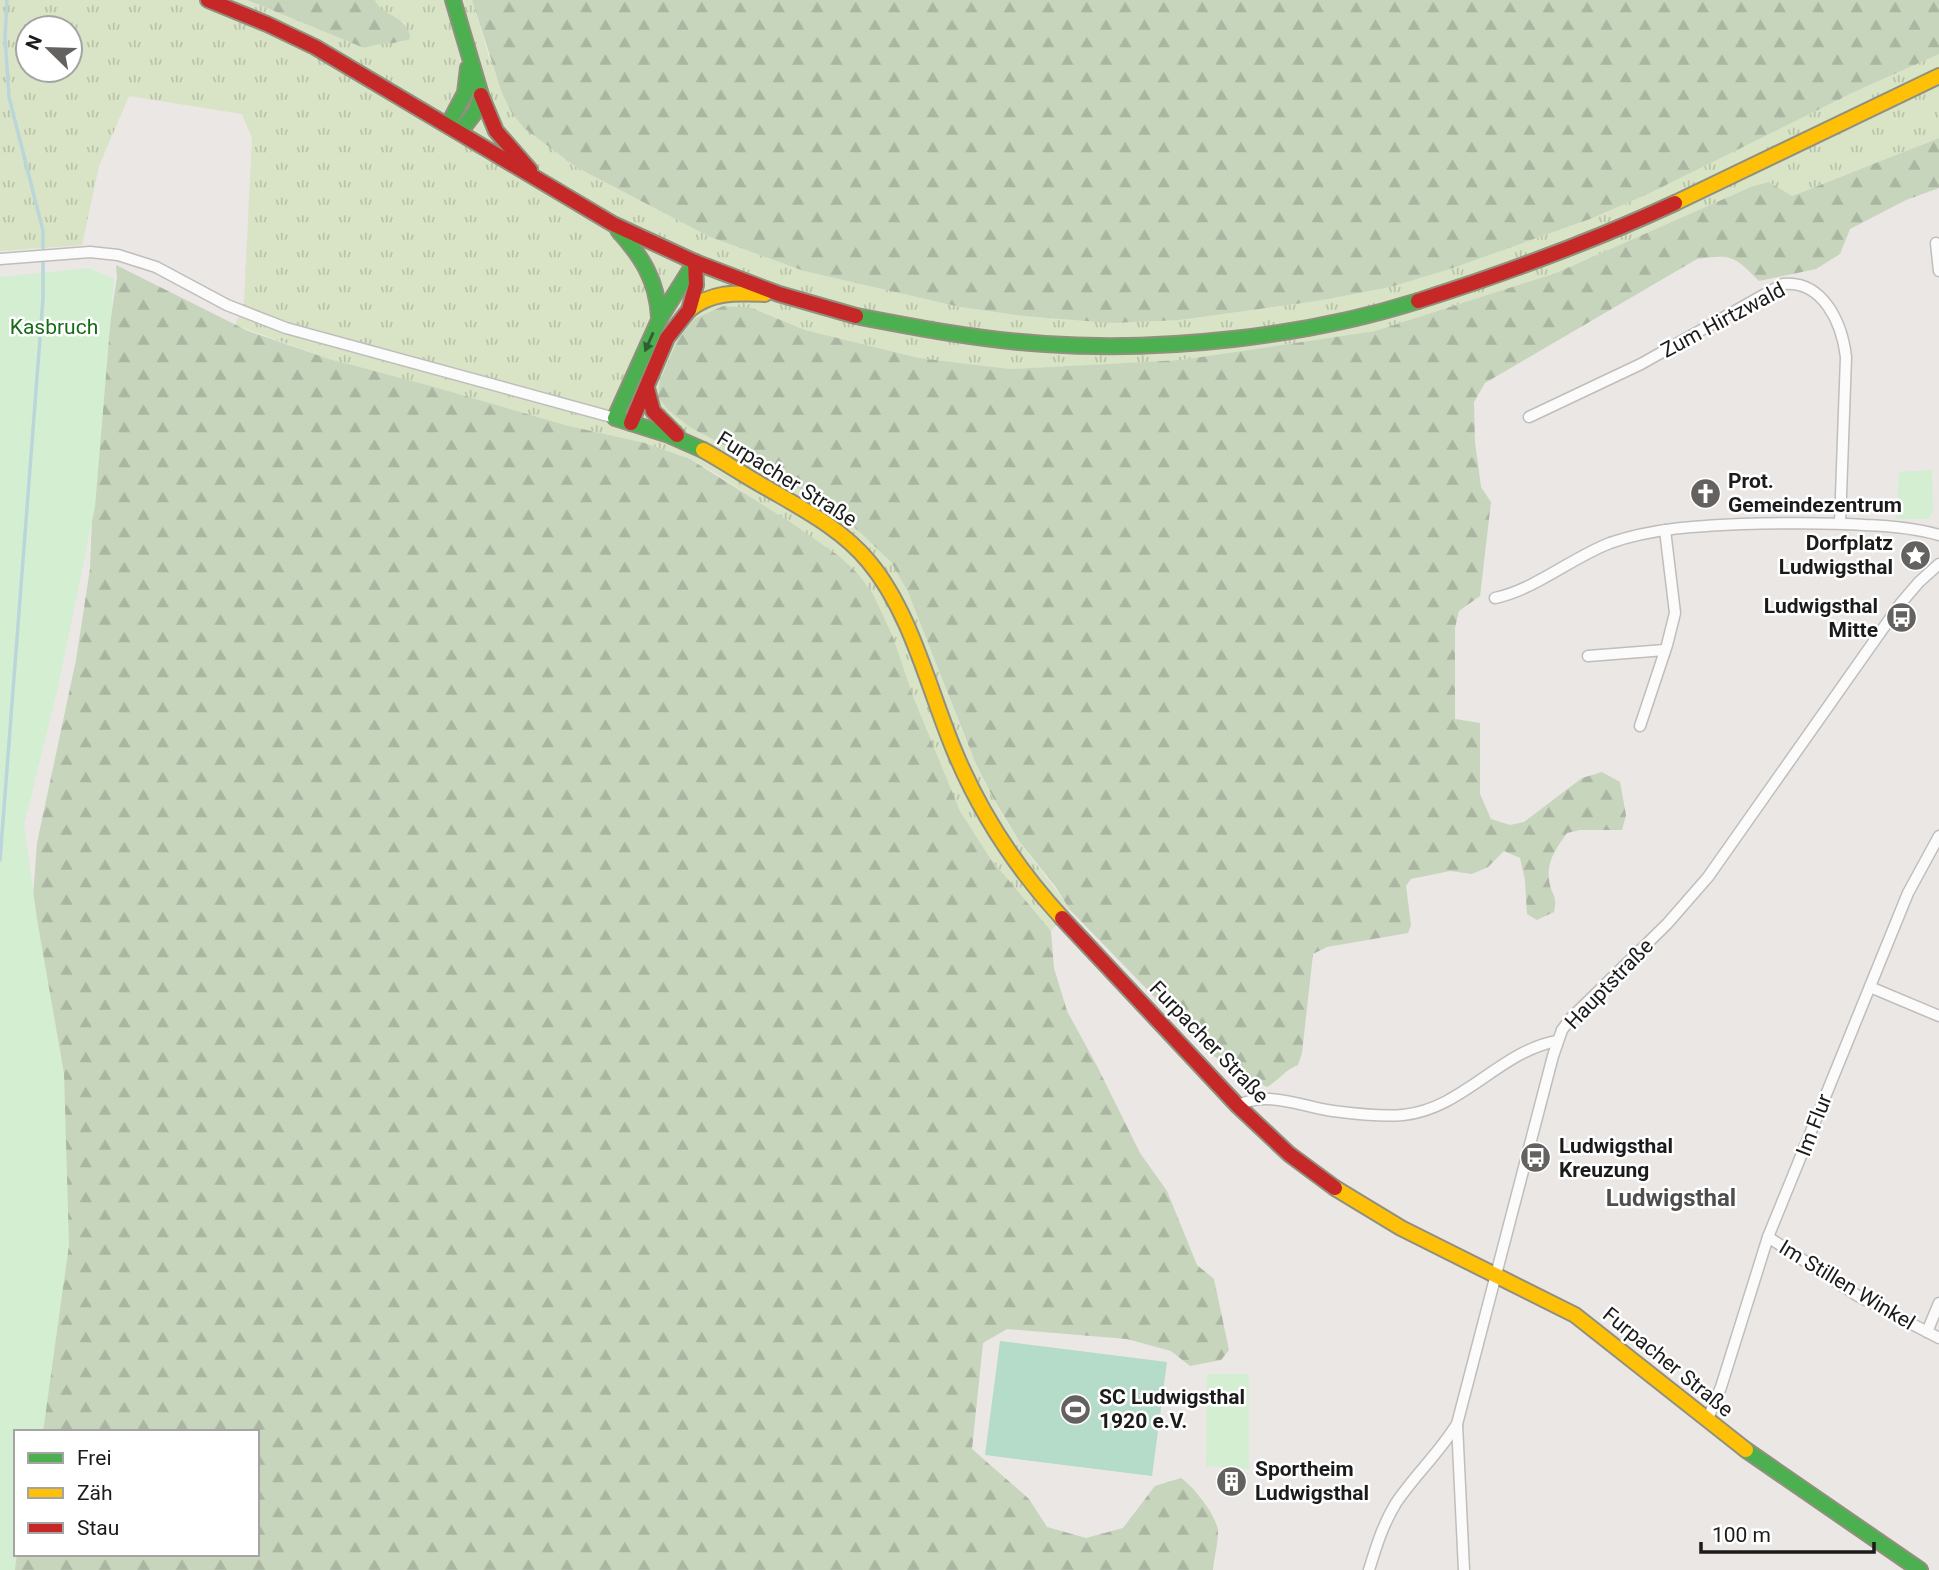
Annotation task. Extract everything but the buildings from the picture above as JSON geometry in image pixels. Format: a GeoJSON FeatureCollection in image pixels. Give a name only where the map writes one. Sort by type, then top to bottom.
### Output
{"type":"FeatureCollection","features":[{"type":"Feature","properties":{"kind":"main road"},"geometry":{"type":"LineString","coordinates":[[208,0],[315,47],[613,224],[695,262],[779,294],[856,316],[971,339],[1057,346],[1202,343],[1318,326],[1458,290],[1594,239],[1712,186],[1939,76]]}},
{"type":"Feature","properties":{"kind":"main road"},"geometry":{"type":"LineString","coordinates":[[453,0],[468,60],[500,139],[540,181]]}},
{"type":"Feature","properties":{"kind":"main road"},"geometry":{"type":"LineString","coordinates":[[454,129],[467,87],[468,60]]}},
{"type":"Feature","properties":{"kind":"main road"},"geometry":{"type":"LineString","coordinates":[[454,129],[476,111],[481,94]]}},
{"type":"Feature","properties":{"kind":"main road"},"geometry":{"type":"LineString","coordinates":[[613,224],[652,274],[658,296],[659,320]]}},
{"type":"Feature","properties":{"kind":"main road"},"geometry":{"type":"LineString","coordinates":[[689,310],[696,285],[695,262]]}},
{"type":"Feature","properties":{"kind":"main road"},"geometry":{"type":"LineString","coordinates":[[615,418],[674,290],[695,262]]}},
{"type":"Feature","properties":{"kind":"main road"},"geometry":{"type":"LineString","coordinates":[[631,423],[667,338],[696,303],[712,295],[733,292],[779,294]]}},
{"type":"Feature","properties":{"kind":"main road"},"geometry":{"type":"LineString","coordinates":[[647,388],[651,406],[657,416],[686,442]]}},
{"type":"Feature","properties":{"kind":"main road","name":"Furpacher Straße"},"geometry":{"type":"LineString","coordinates":[[615,418],[686,442],[756,482],[830,528],[848,541],[873,566],[903,620],[975,797],[1007,852],[1079,937],[1239,1105],[1295,1158],[1344,1195],[1385,1219],[1586,1323],[1707,1421],[1784,1478],[1920,1570]]}},
{"type":"Feature","properties":{"kind":"street"},"geometry":{"type":"LineString","coordinates":[[1936,243],[1939,271]]}},
{"type":"Feature","properties":{"kind":"street"},"geometry":{"type":"LineString","coordinates":[[0,259],[58,253],[118,255],[147,264],[227,305],[286,328],[615,418]]}},
{"type":"Feature","properties":{"kind":"street","name":"Zum Hirtzwald"},"geometry":{"type":"LineString","coordinates":[[1529,417],[1641,364],[1783,284],[1803,285],[1818,294],[1835,316],[1843,336],[1846,357],[1840,523]]}},
{"type":"Feature","properties":{"kind":"street"},"geometry":{"type":"LineString","coordinates":[[1495,598],[1510,595],[1610,543],[1665,530],[1742,524],[1840,523],[1888,526],[1939,535]]}},
{"type":"Feature","properties":{"kind":"street"},"geometry":{"type":"LineString","coordinates":[[1640,726],[1675,612],[1665,530]]}},
{"type":"Feature","properties":{"kind":"street","name":"Hauptstraße"},"geometry":{"type":"LineString","coordinates":[[1464,1570],[1457,1424],[1557,1041],[1571,1018],[1667,924],[1708,877],[1901,603],[1939,564]]}},
{"type":"Feature","properties":{"kind":"street"},"geometry":{"type":"LineString","coordinates":[[1588,656],[1665,650]]}},
{"type":"Feature","properties":{"kind":"street","name":"Im Flur"},"geometry":{"type":"LineString","coordinates":[[1707,1421],[1721,1387],[1768,1237],[1908,893],[1939,836]]}},
{"type":"Feature","properties":{"kind":"street"},"geometry":{"type":"LineString","coordinates":[[1870,987],[1939,1016]]}},
{"type":"Feature","properties":{"kind":"street"},"geometry":{"type":"LineString","coordinates":[[1239,1105],[1258,1098],[1269,1098],[1333,1111],[1373,1115],[1418,1113],[1447,1102],[1542,1043],[1557,1041]]}},
{"type":"Feature","properties":{"kind":"street","name":"Im Stillen Winkel"},"geometry":{"type":"LineString","coordinates":[[1768,1237],[1858,1296],[1939,1338]]}},
{"type":"Feature","properties":{"kind":"street","name":"Im Stillen Winkel"},"geometry":{"type":"LineString","coordinates":[[1927,1332],[1939,1303]]}},
{"type":"Feature","properties":{"kind":"street"},"geometry":{"type":"LineString","coordinates":[[1369,1570],[1385,1523],[1395,1505],[1434,1458],[1457,1424]]}},
{"type":"Feature","properties":{"kind":"street"},"geometry":{"type":"LineString","coordinates":[[1434,1458],[1459,1461]]}},
{"type":"Feature","properties":{"kind":"green space"},"geometry":{"type":"Polygon","coordinates":[[[0,0],[247,0],[364,48],[374,44],[404,42],[405,23],[380,9],[375,0],[472,0],[489,57],[524,128],[576,167],[710,237],[804,271],[960,307],[1024,316],[1180,320],[1317,301],[1453,268],[1590,219],[1648,194],[1852,93],[1939,54],[1939,138],[1791,196],[1769,182],[1753,186],[1556,273],[1375,331],[1181,360],[1010,369],[919,358],[805,330],[752,308],[691,428],[770,470],[823,503],[848,521],[890,561],[911,599],[968,745],[990,793],[1025,850],[1070,910],[1051,931],[990,858],[960,811],[913,696],[893,637],[873,594],[839,556],[690,459],[645,443],[565,425],[329,359],[235,325],[244,303],[252,138],[242,114],[129,96],[99,166],[82,245],[0,251],[0,0]]]}},
{"type":"Feature","properties":{"kind":"green space"},"geometry":{"type":"Polygon","coordinates":[[[247,0],[375,0],[383,10],[406,26],[410,39],[364,48],[247,0]]]}},
{"type":"Feature","properties":{"kind":"green space"},"geometry":{"type":"Polygon","coordinates":[[[472,0],[1939,0],[1939,54],[1852,93],[1648,194],[1590,219],[1453,268],[1390,287],[1317,301],[1180,320],[1112,323],[1024,316],[960,307],[804,271],[710,237],[576,167],[524,128],[512,113],[502,93],[472,0]]]}},
{"type":"Feature","properties":{"kind":"green space"},"geometry":{"type":"Polygon","coordinates":[[[1939,138],[1939,188],[1906,200],[1850,229],[1840,254],[1816,269],[1759,281],[1744,266],[1732,259],[1697,259],[1485,383],[1474,402],[1475,442],[1481,487],[1491,502],[1480,596],[1459,611],[1455,628],[1455,719],[1480,723],[1480,794],[1491,819],[1510,825],[1524,822],[1582,778],[1602,772],[1620,782],[1626,815],[1622,830],[1580,830],[1567,833],[1556,849],[1549,867],[1554,912],[1537,920],[1527,914],[1525,880],[1520,858],[1504,851],[1488,867],[1472,874],[1450,871],[1411,879],[1406,886],[1411,925],[1408,933],[1327,947],[1313,954],[1302,1053],[1298,1065],[1267,1087],[1209,1053],[1070,910],[1055,886],[1019,841],[975,762],[908,592],[891,562],[829,507],[745,456],[691,428],[668,410],[658,397],[660,380],[678,339],[694,319],[723,306],[752,308],[805,330],[919,358],[1010,369],[1181,360],[1375,331],[1556,273],[1753,186],[1769,182],[1792,196],[1939,138]]]}},
{"type":"Feature","properties":{"kind":"green space"},"geometry":{"type":"Polygon","coordinates":[[[116,265],[248,331],[329,359],[565,425],[645,443],[690,459],[790,522],[839,556],[858,574],[873,594],[893,637],[913,696],[960,811],[990,858],[1051,931],[1054,968],[1067,1011],[1140,1153],[1167,1191],[1197,1265],[1214,1279],[1229,1350],[1221,1360],[1190,1366],[1171,1351],[1127,1339],[1007,1329],[983,1343],[972,1449],[1029,1499],[1047,1527],[1086,1538],[1123,1528],[1155,1486],[1181,1478],[1204,1502],[1217,1525],[1213,1570],[0,1570],[30,938],[37,843],[76,660],[90,569],[96,417],[117,277],[116,265]]]}},
{"type":"Feature","properties":{"kind":"green space","name":"Kasbruch"},"geometry":{"type":"Polygon","coordinates":[[[89,268],[114,279],[95,507],[58,687],[24,825],[37,919],[64,1073],[69,1245],[43,1430],[14,1430],[15,1570],[0,1570],[0,277],[89,268]]]}},
{"type":"Feature","properties":{"kind":"green space"},"geometry":{"type":"Polygon","coordinates":[[[1932,470],[1933,511],[1928,519],[1896,519],[1899,472],[1932,470]]]}},
{"type":"Feature","properties":{"kind":"green space","name":"SC Ludwigsthal 1920 e.V."},"geometry":{"type":"Polygon","coordinates":[[[1000,1341],[1167,1362],[1152,1476],[985,1455],[1000,1341]]]}},
{"type":"Feature","properties":{"kind":"green space"},"geometry":{"type":"Polygon","coordinates":[[[1207,1374],[1249,1374],[1249,1469],[1206,1466],[1207,1374]]]}},
{"type":"Feature","properties":{"kind":"waterway"},"geometry":{"type":"LineString","coordinates":[[0,860],[43,299],[43,231],[9,97],[5,38],[7,0]]}},
{"type":"Feature","properties":{"kind":"traffic: fast"},"geometry":{"type":"LineString","coordinates":[[453,0],[481,95],[476,111],[460,132]]}},
{"type":"Feature","properties":{"kind":"traffic: fast"},"geometry":{"type":"LineString","coordinates":[[448,125],[465,93],[468,68]]}},
{"type":"Feature","properties":{"kind":"traffic: fast"},"geometry":{"type":"LineString","coordinates":[[618,230],[647,270],[655,292],[659,317]]}},
{"type":"Feature","properties":{"kind":"traffic: fast"},"geometry":{"type":"LineString","coordinates":[[695,262],[660,318],[615,418],[669,435],[703,450]]}},
{"type":"Feature","properties":{"kind":"traffic: fast"},"geometry":{"type":"LineString","coordinates":[[856,316],[997,340],[1137,346],[1281,333],[1374,314],[1418,301]]}},
{"type":"Feature","properties":{"kind":"traffic: fast"},"geometry":{"type":"LineString","coordinates":[[1746,1450],[1920,1570]]}},
{"type":"Feature","properties":{"kind":"traffic: slow"},"geometry":{"type":"LineString","coordinates":[[1675,203],[1939,76]]}},
{"type":"Feature","properties":{"kind":"traffic: slow"},"geometry":{"type":"LineString","coordinates":[[689,310],[716,296],[765,294]]}},
{"type":"Feature","properties":{"kind":"traffic: slow"},"geometry":{"type":"LineString","coordinates":[[703,450],[821,520],[847,539],[869,562],[884,582],[908,628],[954,750],[975,796],[1014,859],[1062,918]]}},
{"type":"Feature","properties":{"kind":"traffic: slow"},"geometry":{"type":"LineString","coordinates":[[1335,1188],[1401,1228],[1575,1315],[1746,1450]]}},
{"type":"Feature","properties":{"kind":"traffic: jam"},"geometry":{"type":"LineString","coordinates":[[208,0],[315,47],[613,224],[695,262]]}},
{"type":"Feature","properties":{"kind":"traffic: jam"},"geometry":{"type":"LineString","coordinates":[[481,95],[496,131],[530,170]]}},
{"type":"Feature","properties":{"kind":"traffic: jam"},"geometry":{"type":"LineString","coordinates":[[1418,301],[1548,256],[1675,203]]}},
{"type":"Feature","properties":{"kind":"traffic: jam"},"geometry":{"type":"LineString","coordinates":[[631,423],[667,338],[689,310],[696,285],[695,262]]}},
{"type":"Feature","properties":{"kind":"traffic: jam"},"geometry":{"type":"LineString","coordinates":[[695,262],[779,294],[856,316]]}},
{"type":"Feature","properties":{"kind":"traffic: jam"},"geometry":{"type":"LineString","coordinates":[[647,388],[653,411],[677,435]]}},
{"type":"Feature","properties":{"kind":"traffic: jam"},"geometry":{"type":"LineString","coordinates":[[1062,918],[1238,1106],[1289,1154],[1335,1188]]}},
{"type":"Feature","properties":{"kind":"place","name":"Prot. Gemeindezentrum"},"geometry":{"type":"Point","coordinates":[1705,493]}},
{"type":"Feature","properties":{"kind":"place","name":"Dorfplatz Ludwigsthal"},"geometry":{"type":"Point","coordinates":[1916,555]}},
{"type":"Feature","properties":{"kind":"place","name":"Ludwigsthal Mitte"},"geometry":{"type":"Point","coordinates":[1901,618]}},
{"type":"Feature","properties":{"kind":"place","name":"Ludwigsthal Kreuzung"},"geometry":{"type":"Point","coordinates":[1536,1158]}},
{"type":"Feature","properties":{"kind":"place","name":"SC Ludwigsthal 1920 e.V."},"geometry":{"type":"Point","coordinates":[1076,1409]}},
{"type":"Feature","properties":{"kind":"place","name":"Sportheim Ludwigsthal"},"geometry":{"type":"Point","coordinates":[1232,1481]}},
{"type":"Feature","properties":{"kind":"district","name":"Ludwigsthal"},"geometry":{"type":"Point","coordinates":[1671,1198]}}]}
